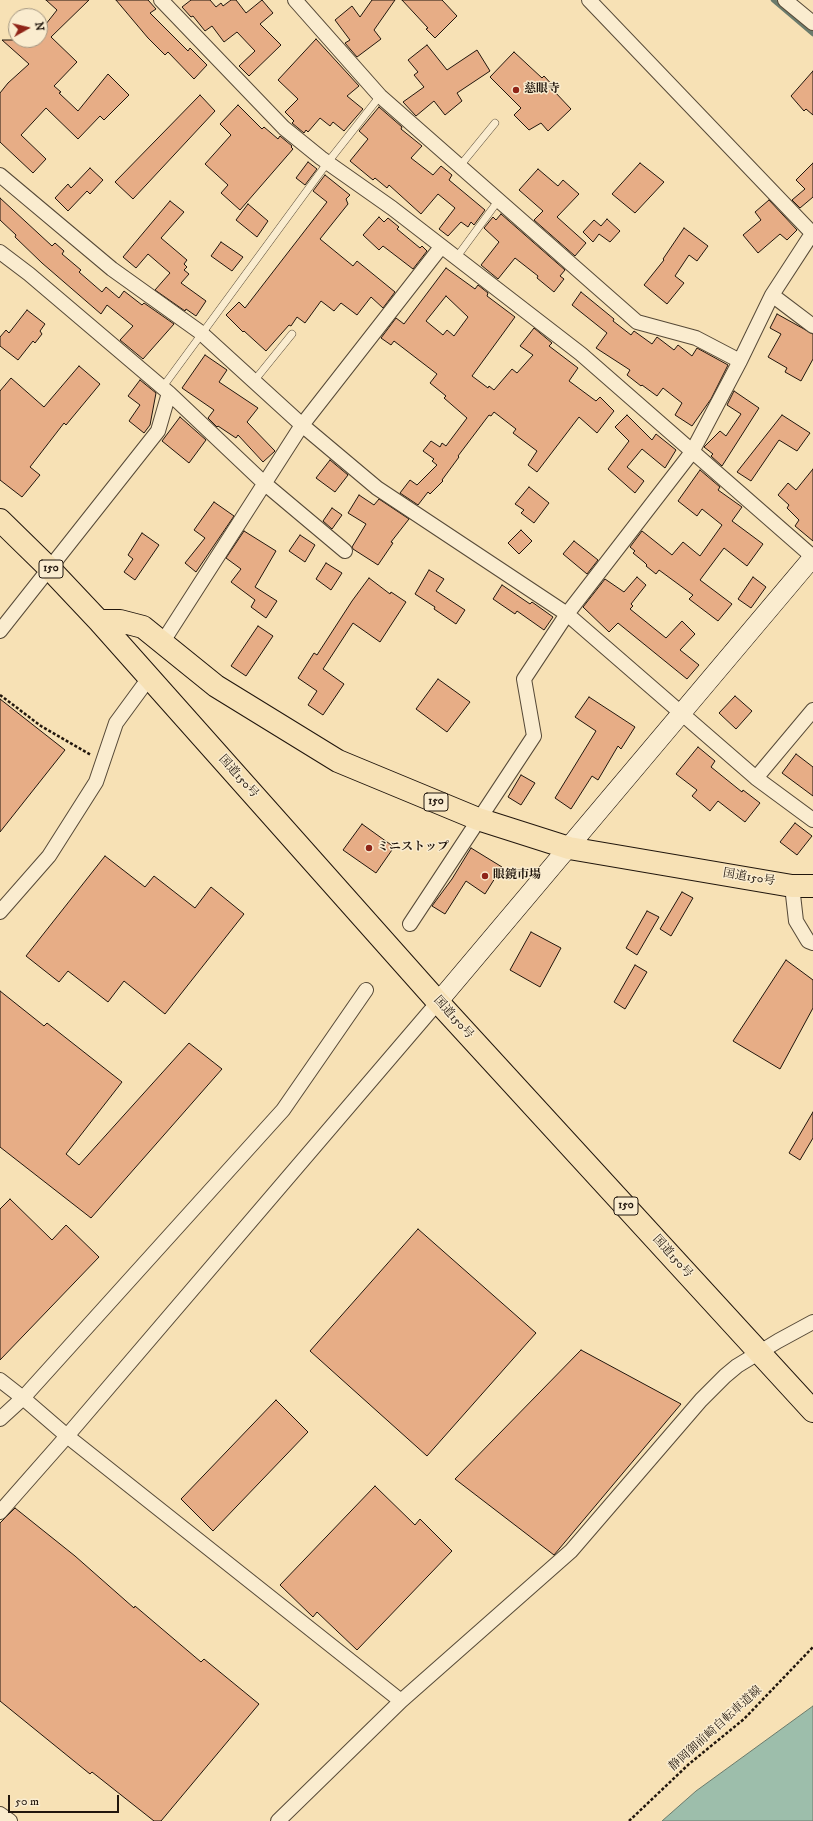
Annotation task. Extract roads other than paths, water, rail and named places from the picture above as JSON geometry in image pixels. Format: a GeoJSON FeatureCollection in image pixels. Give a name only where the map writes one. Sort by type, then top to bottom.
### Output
{"type":"FeatureCollection","features":[{"type":"Feature","properties":{"kind":"highway","name":"国道150号"},"geometry":{"type":"LineString","coordinates":[[0,520],[49,568],[99,621],[438,1002],[813,1411]]}},
{"type":"Feature","properties":{"kind":"highway","name":"国道150号"},"geometry":{"type":"LineString","coordinates":[[99,621],[120,621],[143,627],[216,686],[338,761],[478,819],[568,848],[802,886]]}},
{"type":"Feature","properties":{"kind":"street"},"geometry":{"type":"LineString","coordinates":[[0,1512],[67,1436],[438,1002],[813,557],[581,354],[392,208],[284,128],[161,0]]}},
{"type":"Feature","properties":{"kind":"street"},"geometry":{"type":"LineString","coordinates":[[295,0],[380,96],[637,322],[696,338],[740,361]]}},
{"type":"Feature","properties":{"kind":"street"},"geometry":{"type":"LineString","coordinates":[[410,924],[534,736],[524,679],[567,614],[692,452],[740,361],[772,295],[813,232],[589,0]]}},
{"type":"Feature","properties":{"kind":"street"},"geometry":{"type":"LineString","coordinates":[[785,0],[813,23]]}},
{"type":"Feature","properties":{"kind":"street"},"geometry":{"type":"LineString","coordinates":[[0,175],[112,269],[201,334],[302,425],[377,488],[567,614],[756,778],[813,820]]}},
{"type":"Feature","properties":{"kind":"street"},"geometry":{"type":"LineString","coordinates":[[162,643],[302,425],[441,247]]}},
{"type":"Feature","properties":{"kind":"street"},"geometry":{"type":"LineString","coordinates":[[0,252],[29,274],[166,391],[264,483],[345,551]]}},
{"type":"Feature","properties":{"kind":"street"},"geometry":{"type":"LineString","coordinates":[[772,295],[813,326]]}},
{"type":"Feature","properties":{"kind":"street"},"geometry":{"type":"LineString","coordinates":[[0,631],[158,431],[166,391]]}},
{"type":"Feature","properties":{"kind":"street"},"geometry":{"type":"LineString","coordinates":[[0,912],[49,856],[96,782],[116,722],[150,678]]}},
{"type":"Feature","properties":{"kind":"street"},"geometry":{"type":"LineString","coordinates":[[756,778],[813,710]]}},
{"type":"Feature","properties":{"kind":"street"},"geometry":{"type":"LineString","coordinates":[[802,886],[796,921],[808,941],[813,943]]}},
{"type":"Feature","properties":{"kind":"street"},"geometry":{"type":"LineString","coordinates":[[0,1420],[23,1398],[283,1110],[366,990]]}},
{"type":"Feature","properties":{"kind":"street"},"geometry":{"type":"LineString","coordinates":[[278,1821],[401,1701],[570,1551],[701,1400],[733,1369],[778,1341],[813,1322]]}},
{"type":"Feature","properties":{"kind":"street"},"geometry":{"type":"LineString","coordinates":[[0,1380],[67,1436],[401,1701]]}},
{"type":"Feature","properties":{"kind":"street"},"geometry":{"type":"LineString","coordinates":[[0,1814],[10,1821]]}},
{"type":"Feature","properties":{"kind":"lane"},"geometry":{"type":"LineString","coordinates":[[166,391],[201,334],[328,162],[380,96]]}},
{"type":"Feature","properties":{"kind":"lane"},"geometry":{"type":"LineString","coordinates":[[459,167],[495,123]]}},
{"type":"Feature","properties":{"kind":"lane"},"geometry":{"type":"LineString","coordinates":[[456,258],[498,201]]}},
{"type":"Feature","properties":{"kind":"lane"},"geometry":{"type":"LineString","coordinates":[[254,381],[292,334]]}},
{"type":"Feature","properties":{"kind":"waterway"},"geometry":{"type":"LineString","coordinates":[[773,0],[813,34]]}},
{"type":"Feature","properties":{"kind":"place","name":"慈眼寺"},"geometry":{"type":"Point","coordinates":[516,90]}},
{"type":"Feature","properties":{"kind":"place","name":"ミニストップ"},"geometry":{"type":"Point","coordinates":[369,848]}},
{"type":"Feature","properties":{"kind":"place","name":"眼鏡市場"},"geometry":{"type":"Point","coordinates":[485,876]}}]}
